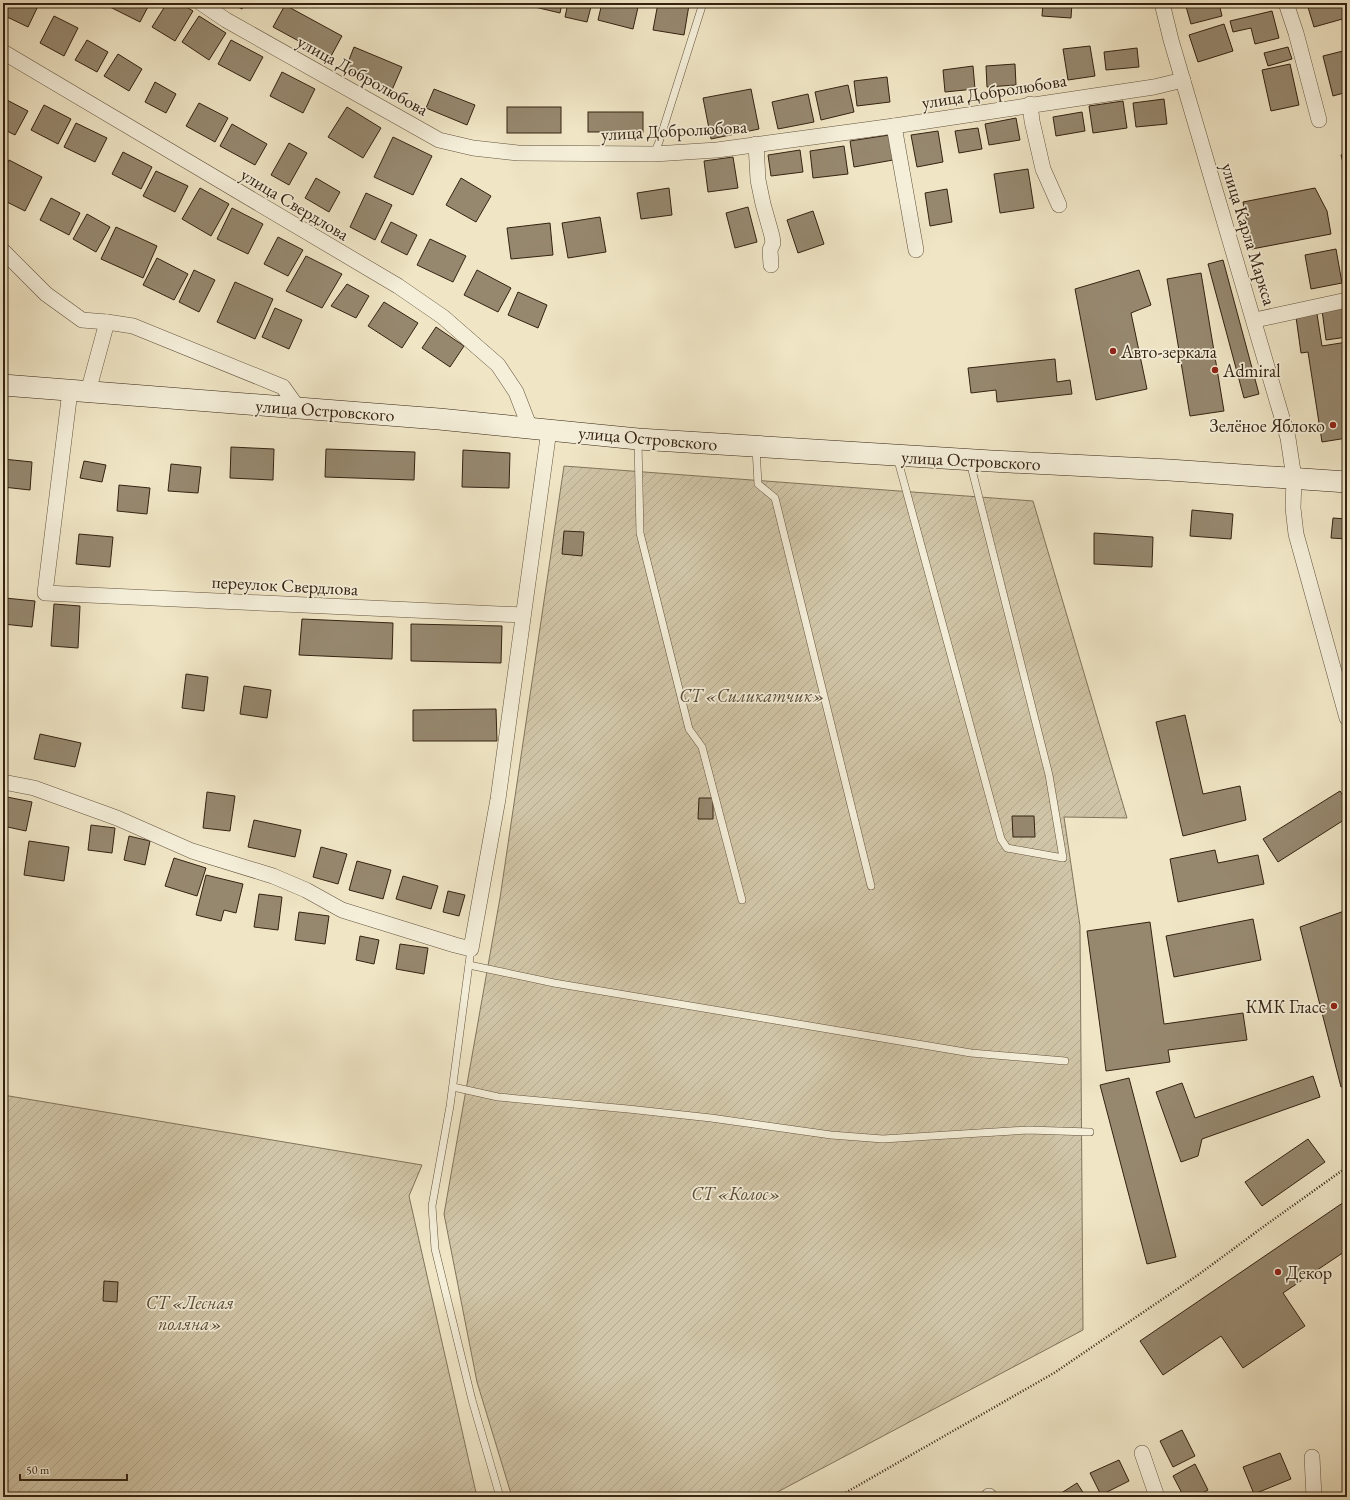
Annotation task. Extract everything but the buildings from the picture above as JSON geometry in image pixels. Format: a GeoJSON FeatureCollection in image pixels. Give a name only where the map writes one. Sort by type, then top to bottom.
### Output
{"type":"FeatureCollection","features":[{"type":"Feature","properties":{"kind":"street","name":"улица Добролюбова"},"geometry":{"type":"LineString","coordinates":[[201,3],[233,24],[439,140],[473,148],[518,153],[654,154],[717,150],[894,126],[1030,104],[1154,87],[1183,80]]}},
{"type":"Feature","properties":{"kind":"street","name":"улица Карла Маркса"},"geometry":{"type":"LineString","coordinates":[[1162,3],[1183,80],[1255,320],[1288,438],[1294,478]]}},
{"type":"Feature","properties":{"kind":"street"},"geometry":{"type":"LineString","coordinates":[[1286,3],[1296,33],[1318,120]]}},
{"type":"Feature","properties":{"kind":"street","name":"улица Свердлова"},"geometry":{"type":"LineString","coordinates":[[3,52],[391,282],[443,317],[498,365],[540,429]]}},
{"type":"Feature","properties":{"kind":"street"},"geometry":{"type":"LineString","coordinates":[[1030,104],[1032,121],[1043,169],[1059,204]]}},
{"type":"Feature","properties":{"kind":"street"},"geometry":{"type":"LineString","coordinates":[[894,126],[916,250]]}},
{"type":"Feature","properties":{"kind":"street"},"geometry":{"type":"LineString","coordinates":[[756,144],[758,180],[773,243],[770,250],[771,265]]}},
{"type":"Feature","properties":{"kind":"street"},"geometry":{"type":"LineString","coordinates":[[3,251],[46,294],[82,320],[133,326],[283,387],[298,408]]}},
{"type":"Feature","properties":{"kind":"street"},"geometry":{"type":"LineString","coordinates":[[1255,320],[1347,300]]}},
{"type":"Feature","properties":{"kind":"street"},"geometry":{"type":"LineString","coordinates":[[79,391],[107,322]]}},
{"type":"Feature","properties":{"kind":"street","name":"улица Островского"},"geometry":{"type":"LineString","coordinates":[[3,385],[298,408],[638,439],[1347,482]]}},
{"type":"Feature","properties":{"kind":"street","name":"переулок Свердлова"},"geometry":{"type":"LineString","coordinates":[[79,391],[45,593],[523,615]]}},
{"type":"Feature","properties":{"kind":"street"},"geometry":{"type":"LineString","coordinates":[[3,782],[34,788],[117,818],[192,851],[273,876],[306,890],[342,910],[471,949],[498,799],[523,615],[540,429]]}},
{"type":"Feature","properties":{"kind":"street"},"geometry":{"type":"LineString","coordinates":[[1294,478],[1293,508],[1296,534],[1347,718]]}},
{"type":"Feature","properties":{"kind":"street"},"geometry":{"type":"LineString","coordinates":[[1142,1454],[1157,1497]]}},
{"type":"Feature","properties":{"kind":"street"},"geometry":{"type":"LineString","coordinates":[[1312,1457],[1314,1497]]}},
{"type":"Feature","properties":{"kind":"lane"},"geometry":{"type":"LineString","coordinates":[[654,154],[703,3]]}},
{"type":"Feature","properties":{"kind":"lane"},"geometry":{"type":"LineString","coordinates":[[638,439],[640,533],[689,729],[702,747],[742,900]]}},
{"type":"Feature","properties":{"kind":"lane"},"geometry":{"type":"LineString","coordinates":[[756,446],[758,484],[775,498],[871,886]]}},
{"type":"Feature","properties":{"kind":"lane"},"geometry":{"type":"LineString","coordinates":[[896,455],[1001,839],[1007,848],[1063,858],[1049,775],[969,460]]}},
{"type":"Feature","properties":{"kind":"lane"},"geometry":{"type":"LineString","coordinates":[[471,949],[453,1087],[432,1206],[435,1249],[472,1400],[500,1497]]}},
{"type":"Feature","properties":{"kind":"lane"},"geometry":{"type":"LineString","coordinates":[[469,965],[554,983],[971,1053],[1064,1062]]}},
{"type":"Feature","properties":{"kind":"lane"},"geometry":{"type":"LineString","coordinates":[[453,1087],[498,1097],[711,1118],[831,1135],[883,1139],[1028,1130],[1090,1132]]}},
{"type":"Feature","properties":{"kind":"path"},"geometry":{"type":"LineString","coordinates":[[838,1497],[1054,1374],[1198,1275],[1262,1227],[1347,1167]]}},
{"type":"Feature","properties":{"kind":"green space"},"geometry":{"type":"Polygon","coordinates":[[[564,466],[1033,501],[1127,818],[1064,817],[1080,926],[1083,1330],[768,1497],[512,1497],[477,1382],[444,1214],[500,898],[564,466]]]}},
{"type":"Feature","properties":{"kind":"green space","name":"СТ «Лесная поляна»"},"geometry":{"type":"Polygon","coordinates":[[[3,1095],[422,1165],[409,1196],[477,1497],[3,1497],[3,1095]]]}},
{"type":"Feature","properties":{"kind":"place","name":"Авто-зеркала"},"geometry":{"type":"Point","coordinates":[1113,351]}},
{"type":"Feature","properties":{"kind":"place","name":"Admiral"},"geometry":{"type":"Point","coordinates":[1215,370]}},
{"type":"Feature","properties":{"kind":"place","name":"Зелёное Яблоко"},"geometry":{"type":"Point","coordinates":[1333,425]}},
{"type":"Feature","properties":{"kind":"place","name":"КМК Гласс"},"geometry":{"type":"Point","coordinates":[1334,1006]}},
{"type":"Feature","properties":{"kind":"place","name":"Декор"},"geometry":{"type":"Point","coordinates":[1278,1272]}},
{"type":"Feature","properties":{"kind":"park label","name":"СТ «Силикатчик»"},"geometry":{"type":"Point","coordinates":[752,695]}},
{"type":"Feature","properties":{"kind":"park label","name":"СТ «Колос»"},"geometry":{"type":"Point","coordinates":[736,1193]}}]}
